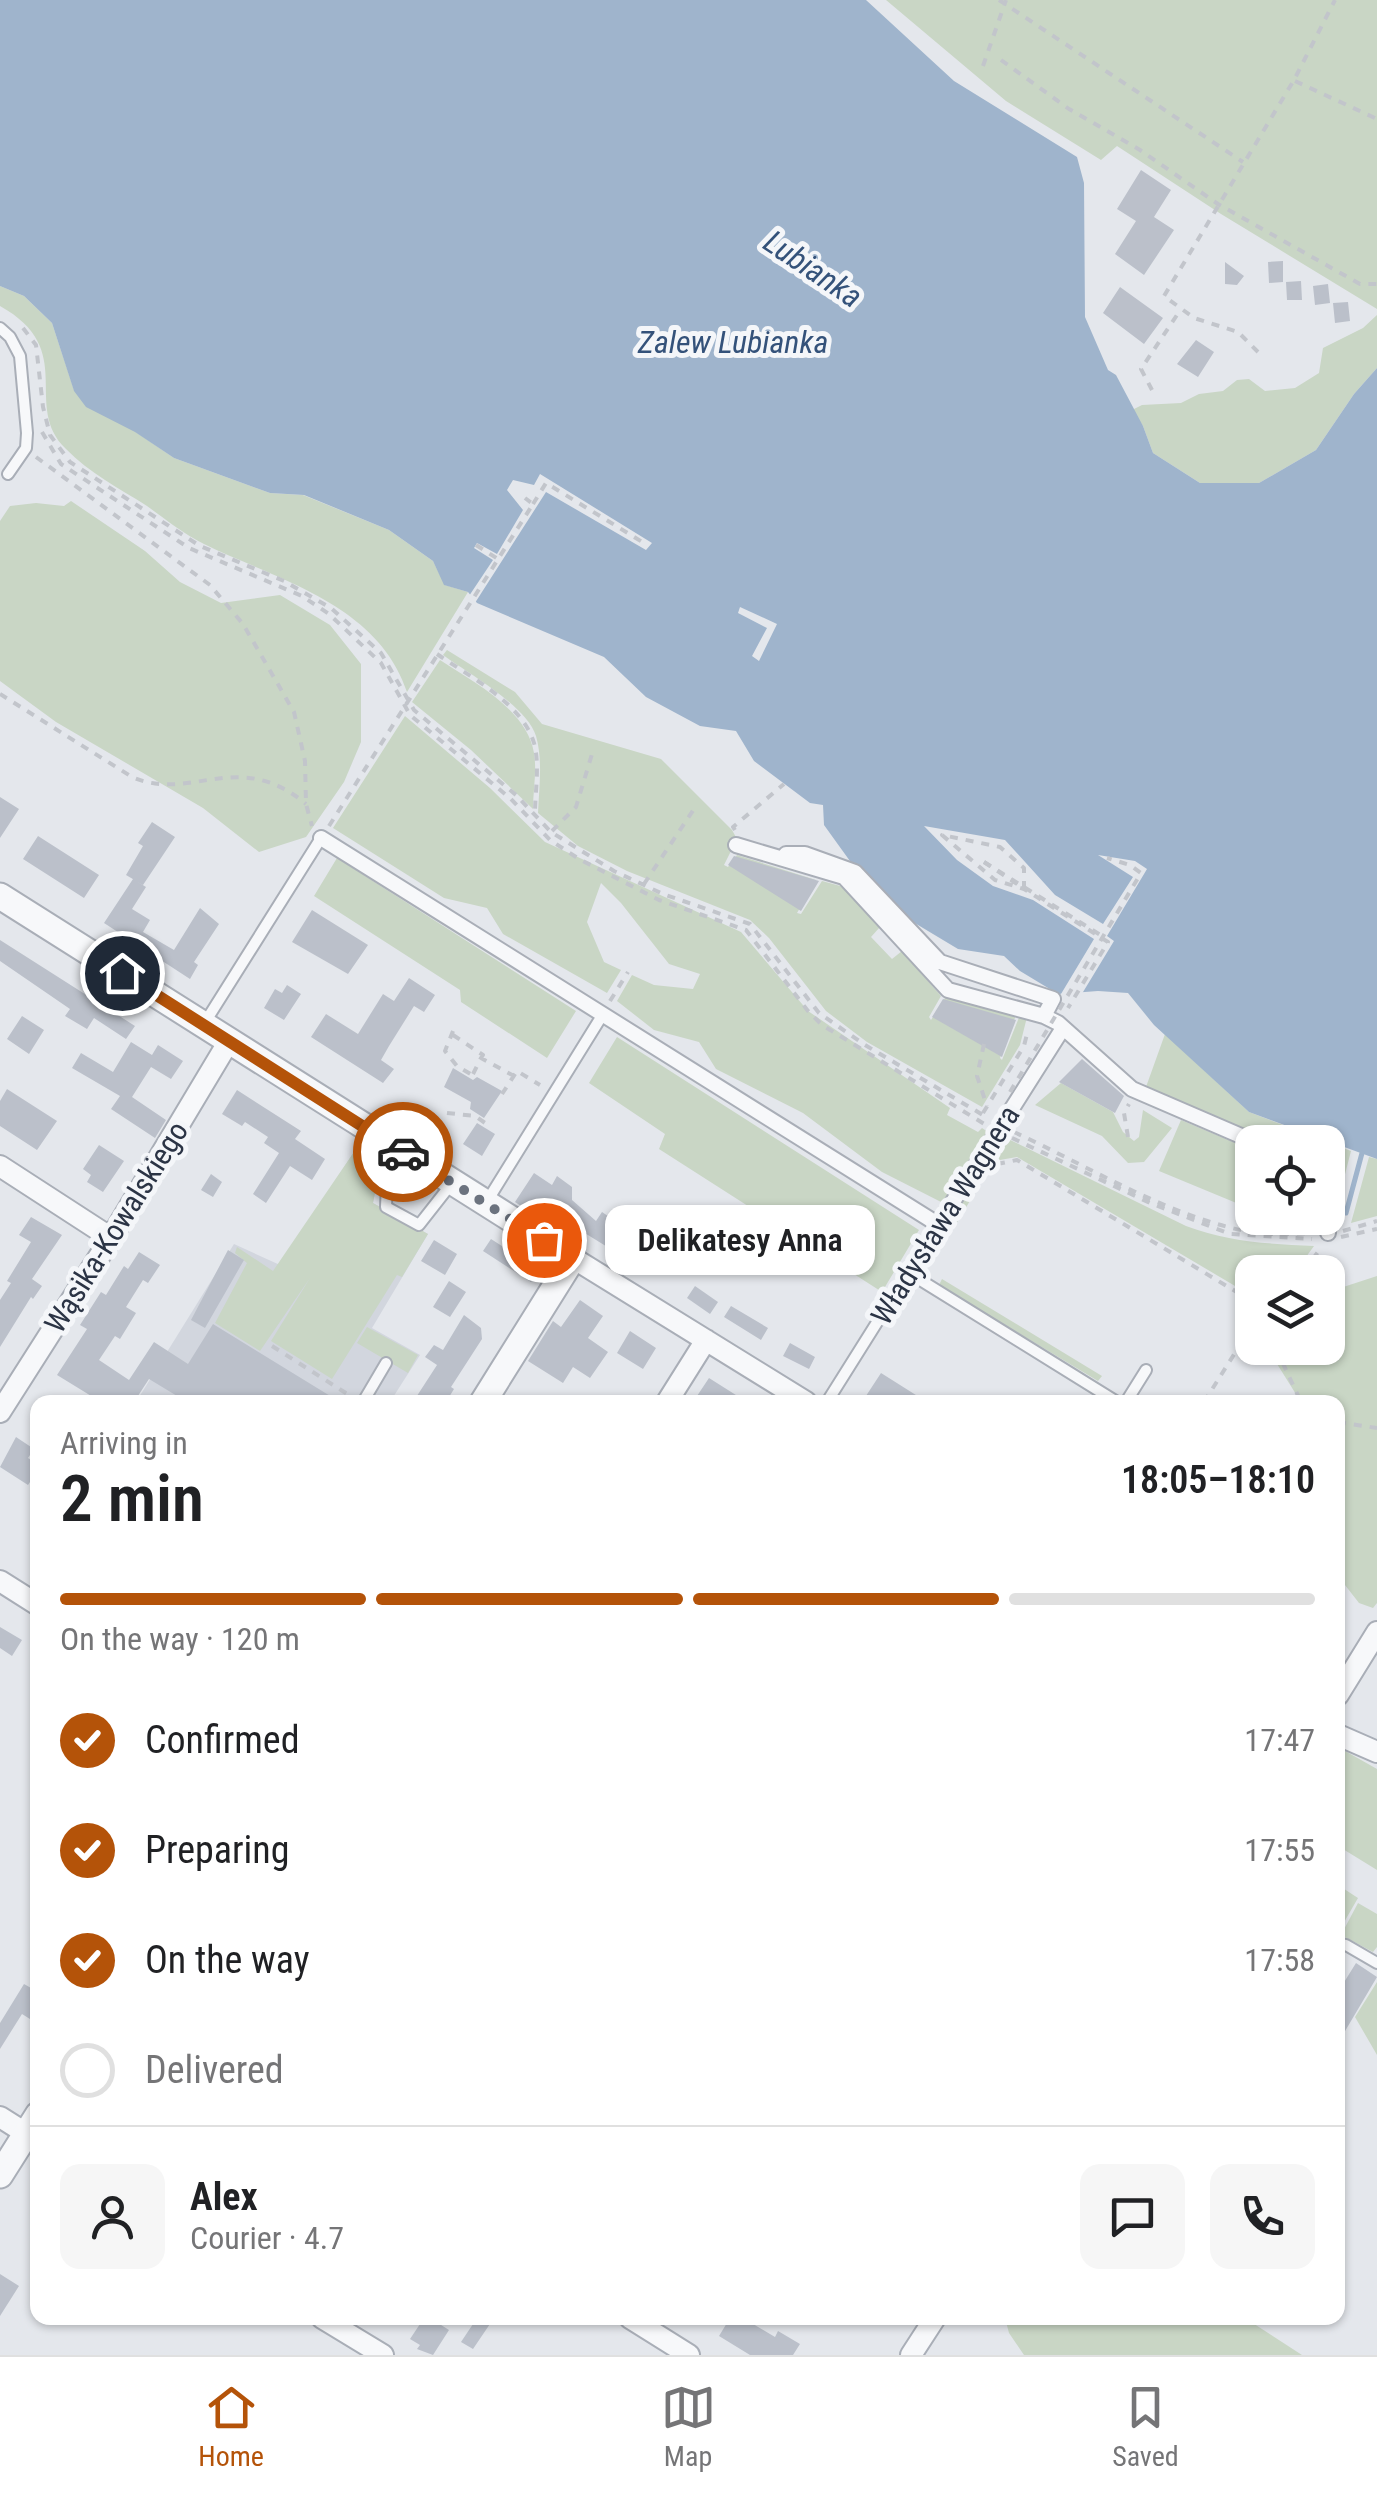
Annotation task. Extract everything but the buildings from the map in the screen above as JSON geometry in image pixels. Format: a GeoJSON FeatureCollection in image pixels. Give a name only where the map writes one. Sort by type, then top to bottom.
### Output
{"type":"FeatureCollection","features":[{"type":"Feature","properties":{"kind":"street"},"geometry":{"type":"LineString","coordinates":[[319,842],[939,1225]]}},
{"type":"Feature","properties":{"kind":"street"},"geometry":{"type":"LineString","coordinates":[[740,843],[793,856],[805,854],[855,872],[940,962],[1053,999],[1049,1020]]}},
{"type":"Feature","properties":{"kind":"street"},"geometry":{"type":"LineString","coordinates":[[740,843],[844,877],[948,990],[1049,1020],[1136,1092],[1235,1134]]}},
{"type":"Feature","properties":{"kind":"street"},"geometry":{"type":"LineString","coordinates":[[0,896],[795,1395]]}},
{"type":"Feature","properties":{"kind":"street","name":"Władysława Wagnera"},"geometry":{"type":"LineString","coordinates":[[930,1238],[999,1129],[1049,1020]]}},
{"type":"Feature","properties":{"kind":"street","name":"Wąsika-Kowalskiego"},"geometry":{"type":"LineString","coordinates":[[0,1412],[111,1238],[229,1040]]}},
{"type":"Feature","properties":{"kind":"street"},"geometry":{"type":"LineString","coordinates":[[999,1129],[1010,1092]]}},
{"type":"Feature","properties":{"kind":"street"},"geometry":{"type":"LineString","coordinates":[[0,1166],[111,1238]]}},
{"type":"Feature","properties":{"kind":"street"},"geometry":{"type":"LineString","coordinates":[[488,1395],[574,1258]]}},
{"type":"Feature","properties":{"kind":"street"},"geometry":{"type":"LineString","coordinates":[[671,1395],[706,1340]]}},
{"type":"Feature","properties":{"kind":"street"},"geometry":{"type":"LineString","coordinates":[[0,1581],[30,1600]]}},
{"type":"Feature","properties":{"kind":"street"},"geometry":{"type":"LineString","coordinates":[[1345,1684],[1377,1632]]}},
{"type":"Feature","properties":{"kind":"street"},"geometry":{"type":"LineString","coordinates":[[1345,1738],[1377,1752]]}},
{"type":"Feature","properties":{"kind":"street"},"geometry":{"type":"LineString","coordinates":[[0,2117],[30,2128]]}},
{"type":"Feature","properties":{"kind":"street"},"geometry":{"type":"LineString","coordinates":[[0,2175],[30,2134]]}},
{"type":"Feature","properties":{"kind":"street"},"geometry":{"type":"LineString","coordinates":[[333,2325],[382,2355]]}},
{"type":"Feature","properties":{"kind":"street"},"geometry":{"type":"LineString","coordinates":[[641,2325],[690,2355]]}},
{"type":"Feature","properties":{"kind":"street"},"geometry":{"type":"LineString","coordinates":[[911,2355],[930,2325]]}},
{"type":"Feature","properties":{"kind":"lane"},"geometry":{"type":"LineString","coordinates":[[0,328],[20,356],[26,448],[8,474]]}},
{"type":"Feature","properties":{"kind":"lane"},"geometry":{"type":"LineString","coordinates":[[204,1025],[319,842]]}},
{"type":"Feature","properties":{"kind":"lane"},"geometry":{"type":"LineString","coordinates":[[486,1204],[602,1014]]}},
{"type":"Feature","properties":{"kind":"lane"},"geometry":{"type":"LineString","coordinates":[[376,1135],[388,1157],[386,1207],[419,1225],[452,1182]]}},
{"type":"Feature","properties":{"kind":"lane","name":"Władysława Wagnera"},"geometry":{"type":"LineString","coordinates":[[831,1395],[930,1238]]}},
{"type":"Feature","properties":{"kind":"lane"},"geometry":{"type":"LineString","coordinates":[[908,1273],[1106,1395]]}},
{"type":"Feature","properties":{"kind":"lane"},"geometry":{"type":"LineString","coordinates":[[367,1395],[386,1364]]}},
{"type":"Feature","properties":{"kind":"lane"},"geometry":{"type":"LineString","coordinates":[[1130,1395],[1146,1370]]}},
{"type":"Feature","properties":{"kind":"lane"},"geometry":{"type":"LineString","coordinates":[[1345,1944],[1377,1963]]}},
{"type":"Feature","properties":{"kind":"path"},"geometry":{"type":"LineString","coordinates":[[1258,352],[1238,332],[1194,318],[1164,296],[1294,80],[1335,0]]}},
{"type":"Feature","properties":{"kind":"path"},"geometry":{"type":"LineString","coordinates":[[983,66],[1003,1],[1242,162]]}},
{"type":"Feature","properties":{"kind":"path"},"geometry":{"type":"LineString","coordinates":[[1002,60],[1069,109],[1140,150],[1218,204],[1360,284],[1377,284]]}},
{"type":"Feature","properties":{"kind":"path"},"geometry":{"type":"LineString","coordinates":[[1294,80],[1377,119]]}},
{"type":"Feature","properties":{"kind":"path"},"geometry":{"type":"LineString","coordinates":[[1152,390],[1141,369],[1181,309]]}},
{"type":"Feature","properties":{"kind":"path"},"geometry":{"type":"LineString","coordinates":[[999,1129],[818,1012],[750,924],[644,885],[580,852],[551,832],[516,795],[414,710],[381,652],[332,608],[284,580],[200,546],[70,462],[50,435],[36,345],[17,325],[31,350],[40,427],[61,464],[189,548],[302,596],[329,614],[381,663],[404,707],[511,799],[550,840],[660,900],[746,930],[822,1024],[999,1129],[1227,1227],[1256,1233],[1327,1236],[1377,1229]]}},
{"type":"Feature","properties":{"kind":"path"},"geometry":{"type":"LineString","coordinates":[[26,448],[50,470],[210,584],[243,624],[294,712],[305,761],[306,804],[319,842]]}},
{"type":"Feature","properties":{"kind":"path"},"geometry":{"type":"LineString","coordinates":[[319,842],[546,483],[644,542]]}},
{"type":"Feature","properties":{"kind":"path"},"geometry":{"type":"LineString","coordinates":[[525,498],[533,504]]}},
{"type":"Feature","properties":{"kind":"path"},"geometry":{"type":"LineString","coordinates":[[476,546],[498,559]]}},
{"type":"Feature","properties":{"kind":"path"},"geometry":{"type":"LineString","coordinates":[[438,654],[493,694],[526,725],[536,757],[534,817]]}},
{"type":"Feature","properties":{"kind":"path"},"geometry":{"type":"LineString","coordinates":[[0,694],[152,786],[236,775],[285,786],[306,804]]}},
{"type":"Feature","properties":{"kind":"path"},"geometry":{"type":"LineString","coordinates":[[551,832],[576,807],[592,754]]}},
{"type":"Feature","properties":{"kind":"path"},"geometry":{"type":"LineString","coordinates":[[740,843],[733,827],[784,784]]}},
{"type":"Feature","properties":{"kind":"path"},"geometry":{"type":"LineString","coordinates":[[644,885],[694,809]]}},
{"type":"Feature","properties":{"kind":"path"},"geometry":{"type":"LineString","coordinates":[[942,835],[1000,846],[1024,868],[1024,889],[994,880],[942,835]]}},
{"type":"Feature","properties":{"kind":"path"},"geometry":{"type":"LineString","coordinates":[[1010,1092],[1141,874],[1107,858]]}},
{"type":"Feature","properties":{"kind":"path"},"geometry":{"type":"LineString","coordinates":[[982,1115],[1024,1046],[1049,1020],[1108,942],[984,862],[1102,936]]}},
{"type":"Feature","properties":{"kind":"path"},"geometry":{"type":"LineString","coordinates":[[600,882],[608,875]]}},
{"type":"Feature","properties":{"kind":"path"},"geometry":{"type":"LineString","coordinates":[[613,997],[628,972]]}},
{"type":"Feature","properties":{"kind":"path"},"geometry":{"type":"LineString","coordinates":[[452,1033],[484,1055],[482,1058],[473,1076],[456,1066],[445,1051],[452,1033]]}},
{"type":"Feature","properties":{"kind":"path"},"geometry":{"type":"LineString","coordinates":[[984,1044],[976,1076],[987,1106]]}},
{"type":"Feature","properties":{"kind":"path"},"geometry":{"type":"LineString","coordinates":[[482,1058],[514,1076]]}},
{"type":"Feature","properties":{"kind":"path"},"geometry":{"type":"LineString","coordinates":[[502,1094],[518,1071],[540,1085]]}},
{"type":"Feature","properties":{"kind":"path"},"geometry":{"type":"LineString","coordinates":[[1128,1136],[1124,1114],[1136,1092]]}},
{"type":"Feature","properties":{"kind":"path"},"geometry":{"type":"LineString","coordinates":[[447,1114],[475,1116],[488,1125],[486,1128]]}},
{"type":"Feature","properties":{"kind":"path"},"geometry":{"type":"LineString","coordinates":[[1004,1154],[1012,1161]]}},
{"type":"Feature","properties":{"kind":"path"},"geometry":{"type":"LineString","coordinates":[[996,1164],[1017,1160],[1235,1291]]}},
{"type":"Feature","properties":{"kind":"path"},"geometry":{"type":"LineString","coordinates":[[1314,1255],[1327,1236],[1377,1221]]}},
{"type":"Feature","properties":{"kind":"path"},"geometry":{"type":"LineString","coordinates":[[272,1346],[350,1395]]}},
{"type":"Feature","properties":{"kind":"path"},"geometry":{"type":"LineString","coordinates":[[1208,1395],[1235,1353]]}},
{"type":"Feature","properties":{"kind":"path"},"geometry":{"type":"LineString","coordinates":[[1284,1365],[1298,1395]]}},
{"type":"Feature","properties":{"kind":"path"},"geometry":{"type":"LineString","coordinates":[[1345,1423],[1377,1428]]}},
{"type":"Feature","properties":{"kind":"shaded area"},"geometry":{"type":"Polygon","coordinates":[[[358,1146],[381,1161],[373,1203],[428,1234],[372,1328],[420,1355],[394,1395],[140,1395],[234,1244],[280,1265],[358,1146]]]}},
{"type":"Feature","properties":{"kind":"green space"},"geometry":{"type":"Polygon","coordinates":[[[886,0],[1377,0],[1377,309],[1117,146],[1101,160],[1006,101],[886,0]]]}},
{"type":"Feature","properties":{"kind":"green space"},"geometry":{"type":"Polygon","coordinates":[[[0,286],[24,296],[52,323],[74,390],[174,458],[270,493],[303,495],[389,530],[433,561],[445,585],[468,592],[407,692],[393,662],[350,616],[293,583],[197,540],[75,458],[53,432],[44,359],[37,341],[24,323],[0,306],[0,286]]]}},
{"type":"Feature","properties":{"kind":"green space"},"geometry":{"type":"Polygon","coordinates":[[[1377,315],[1377,368],[1316,450],[1259,483],[1200,483],[1153,453],[1132,410],[1142,405],[1181,403],[1199,394],[1223,391],[1237,380],[1249,379],[1265,391],[1295,388],[1319,373],[1323,348],[1363,328],[1377,315]]]}},
{"type":"Feature","properties":{"kind":"green space"},"geometry":{"type":"Polygon","coordinates":[[[71,501],[145,551],[180,582],[221,603],[280,595],[330,625],[361,664],[361,742],[344,782],[306,837],[259,852],[203,808],[56,722],[0,681],[0,521],[10,506],[64,506],[71,501]]]}},
{"type":"Feature","properties":{"kind":"green space"},"geometry":{"type":"Polygon","coordinates":[[[447,650],[515,692],[542,724],[661,759],[732,830],[737,839],[724,865],[728,867],[737,855],[816,880],[797,913],[801,914],[822,881],[844,887],[880,927],[871,937],[892,959],[902,951],[941,996],[931,1020],[945,998],[1016,1015],[1002,1060],[1020,1015],[1027,1017],[1020,1045],[982,1107],[867,1042],[826,1011],[769,938],[750,920],[627,871],[578,846],[538,813],[539,755],[530,725],[509,702],[443,655],[447,650]]]}},
{"type":"Feature","properties":{"kind":"green space"},"geometry":{"type":"Polygon","coordinates":[[[440,660],[497,698],[521,723],[534,753],[533,809],[471,750],[412,702],[440,660]]]}},
{"type":"Feature","properties":{"kind":"green space"},"geometry":{"type":"Polygon","coordinates":[[[405,716],[490,788],[545,842],[741,932],[808,1011],[950,1108],[947,1115],[978,1132],[982,1128],[988,1132],[945,1204],[882,1172],[803,1113],[716,1069],[699,1042],[654,1030],[617,1001],[632,975],[654,985],[693,989],[700,974],[669,964],[601,883],[587,922],[604,962],[621,970],[607,993],[503,934],[487,908],[444,898],[333,828],[405,716]]]}},
{"type":"Feature","properties":{"kind":"green space"},"geometry":{"type":"Polygon","coordinates":[[[337,858],[576,1011],[547,1058],[461,1002],[460,990],[314,896],[337,858]]]}},
{"type":"Feature","properties":{"kind":"green space"},"geometry":{"type":"Polygon","coordinates":[[[1165,1034],[1249,1112],[1283,1125],[1235,1126],[1146,1087],[1165,1034]]]}},
{"type":"Feature","properties":{"kind":"green space"},"geometry":{"type":"Polygon","coordinates":[[[617,1037],[919,1230],[882,1292],[659,1149],[665,1134],[589,1083],[617,1037]]]}},
{"type":"Feature","properties":{"kind":"green space"},"geometry":{"type":"Polygon","coordinates":[[[1061,1083],[1113,1112],[1123,1132],[1134,1141],[1139,1137],[1143,1110],[1172,1128],[1144,1162],[1128,1163],[1102,1136],[1035,1105],[1061,1083]]]}},
{"type":"Feature","properties":{"kind":"green space"},"geometry":{"type":"Polygon","coordinates":[[[1181,1120],[1235,1143],[1235,1202],[1159,1171],[1181,1120]]]}},
{"type":"Feature","properties":{"kind":"green space"},"geometry":{"type":"Polygon","coordinates":[[[1004,1137],[1186,1226],[1234,1239],[1314,1246],[1307,1255],[1235,1255],[1235,1286],[1017,1157],[994,1161],[953,1229],[947,1225],[1004,1137]]]}},
{"type":"Feature","properties":{"kind":"green space"},"geometry":{"type":"Polygon","coordinates":[[[358,1146],[381,1161],[373,1203],[428,1234],[402,1277],[397,1275],[332,1379],[271,1341],[310,1278],[260,1351],[215,1323],[247,1263],[235,1253],[237,1247],[273,1271],[358,1146]]]}},
{"type":"Feature","properties":{"kind":"green space"},"geometry":{"type":"Polygon","coordinates":[[[1345,1149],[1351,1151],[1345,1174],[1345,1149]]]}},
{"type":"Feature","properties":{"kind":"green space"},"geometry":{"type":"Polygon","coordinates":[[[1369,1157],[1377,1159],[1377,1216],[1351,1223],[1369,1157]]]}},
{"type":"Feature","properties":{"kind":"green space"},"geometry":{"type":"Polygon","coordinates":[[[1377,1276],[1377,1603],[1373,1608],[1359,1603],[1345,1585],[1345,1395],[1296,1395],[1278,1365],[1345,1365],[1345,1286],[1377,1276]]]}},
{"type":"Feature","properties":{"kind":"green space"},"geometry":{"type":"Polygon","coordinates":[[[942,1279],[1102,1376],[1098,1381],[939,1285],[942,1279]]]}},
{"type":"Feature","properties":{"kind":"green space"},"geometry":{"type":"Polygon","coordinates":[[[367,1327],[418,1355],[408,1373],[357,1343],[367,1327]]]}},
{"type":"Feature","properties":{"kind":"green space"},"geometry":{"type":"Polygon","coordinates":[[[1345,1751],[1377,1769],[1377,1870],[1345,1850],[1345,1751]]]}},
{"type":"Feature","properties":{"kind":"green space"},"geometry":{"type":"Polygon","coordinates":[[[1345,1890],[1358,1898],[1345,1921],[1345,1890]]]}},
{"type":"Feature","properties":{"kind":"green space"},"geometry":{"type":"Polygon","coordinates":[[[1358,1903],[1377,1914],[1377,1947],[1373,1952],[1345,1937],[1345,1927],[1358,1903]]]}},
{"type":"Feature","properties":{"kind":"green space"},"geometry":{"type":"Polygon","coordinates":[[[1377,1982],[1377,2055],[1355,2017],[1377,1982]]]}},
{"type":"Feature","properties":{"kind":"green space"},"geometry":{"type":"Polygon","coordinates":[[[1007,2325],[1256,2325],[1302,2355],[1024,2355],[1007,2325]]]}},
{"type":"Feature","properties":{"kind":"water","name":"Zalew Lubianka"},"geometry":{"type":"Polygon","coordinates":[[[0,0],[866,0],[954,81],[1077,157],[1084,183],[1085,317],[1108,370],[1116,375],[1143,426],[1153,453],[1200,483],[1259,483],[1316,450],[1377,368],[1377,1159],[1345,1147],[1345,1125],[1284,1125],[1249,1112],[1154,1025],[1128,993],[1058,994],[1020,971],[1004,956],[958,949],[908,919],[860,875],[824,825],[823,805],[810,803],[754,761],[736,731],[700,726],[646,697],[604,657],[477,603],[468,592],[444,585],[433,561],[389,530],[304,495],[270,493],[174,458],[86,407],[74,391],[52,323],[24,296],[0,286],[0,0]]]}},
{"type":"Feature","properties":{"kind":"pier"},"geometry":{"type":"Polygon","coordinates":[[[540,474],[652,543],[646,550],[546,492],[473,606],[467,599],[493,560],[474,548],[477,543],[497,554],[523,510],[507,490],[513,480],[534,485],[540,474]]]}},
{"type":"Feature","properties":{"kind":"pier"},"geometry":{"type":"Polygon","coordinates":[[[740,607],[777,624],[759,661],[752,656],[767,628],[738,613],[740,607]]]}},
{"type":"Feature","properties":{"kind":"pier"},"geometry":{"type":"Polygon","coordinates":[[[924,826],[1005,840],[1055,895],[1103,924],[1133,877],[1098,855],[1135,861],[1147,869],[1107,936],[1114,941],[1080,997],[1058,999],[1094,939],[1033,900],[993,886],[957,860],[924,826]]]}},
{"type":"Feature","properties":{"kind":"waterway"},"geometry":{"type":"LineString","coordinates":[[1346,1213],[1362,1153]]}},
{"type":"Feature","properties":{"kind":"way so far"},"geometry":{"type":"LineString","coordinates":[[403,1152],[544,1240]]}},
{"type":"Feature","properties":{"kind":"place","name":"Delikatesy Anna"},"geometry":{"type":"Point","coordinates":[544,1240]}},
{"type":"Feature","properties":{"kind":"route"},"geometry":{"type":"LineString","coordinates":[[122,973],[403,1152]]}},
{"type":"Feature","properties":{"kind":"water label","name":"Lubianka"},"geometry":{"type":"Point","coordinates":[813,269]}}]}
